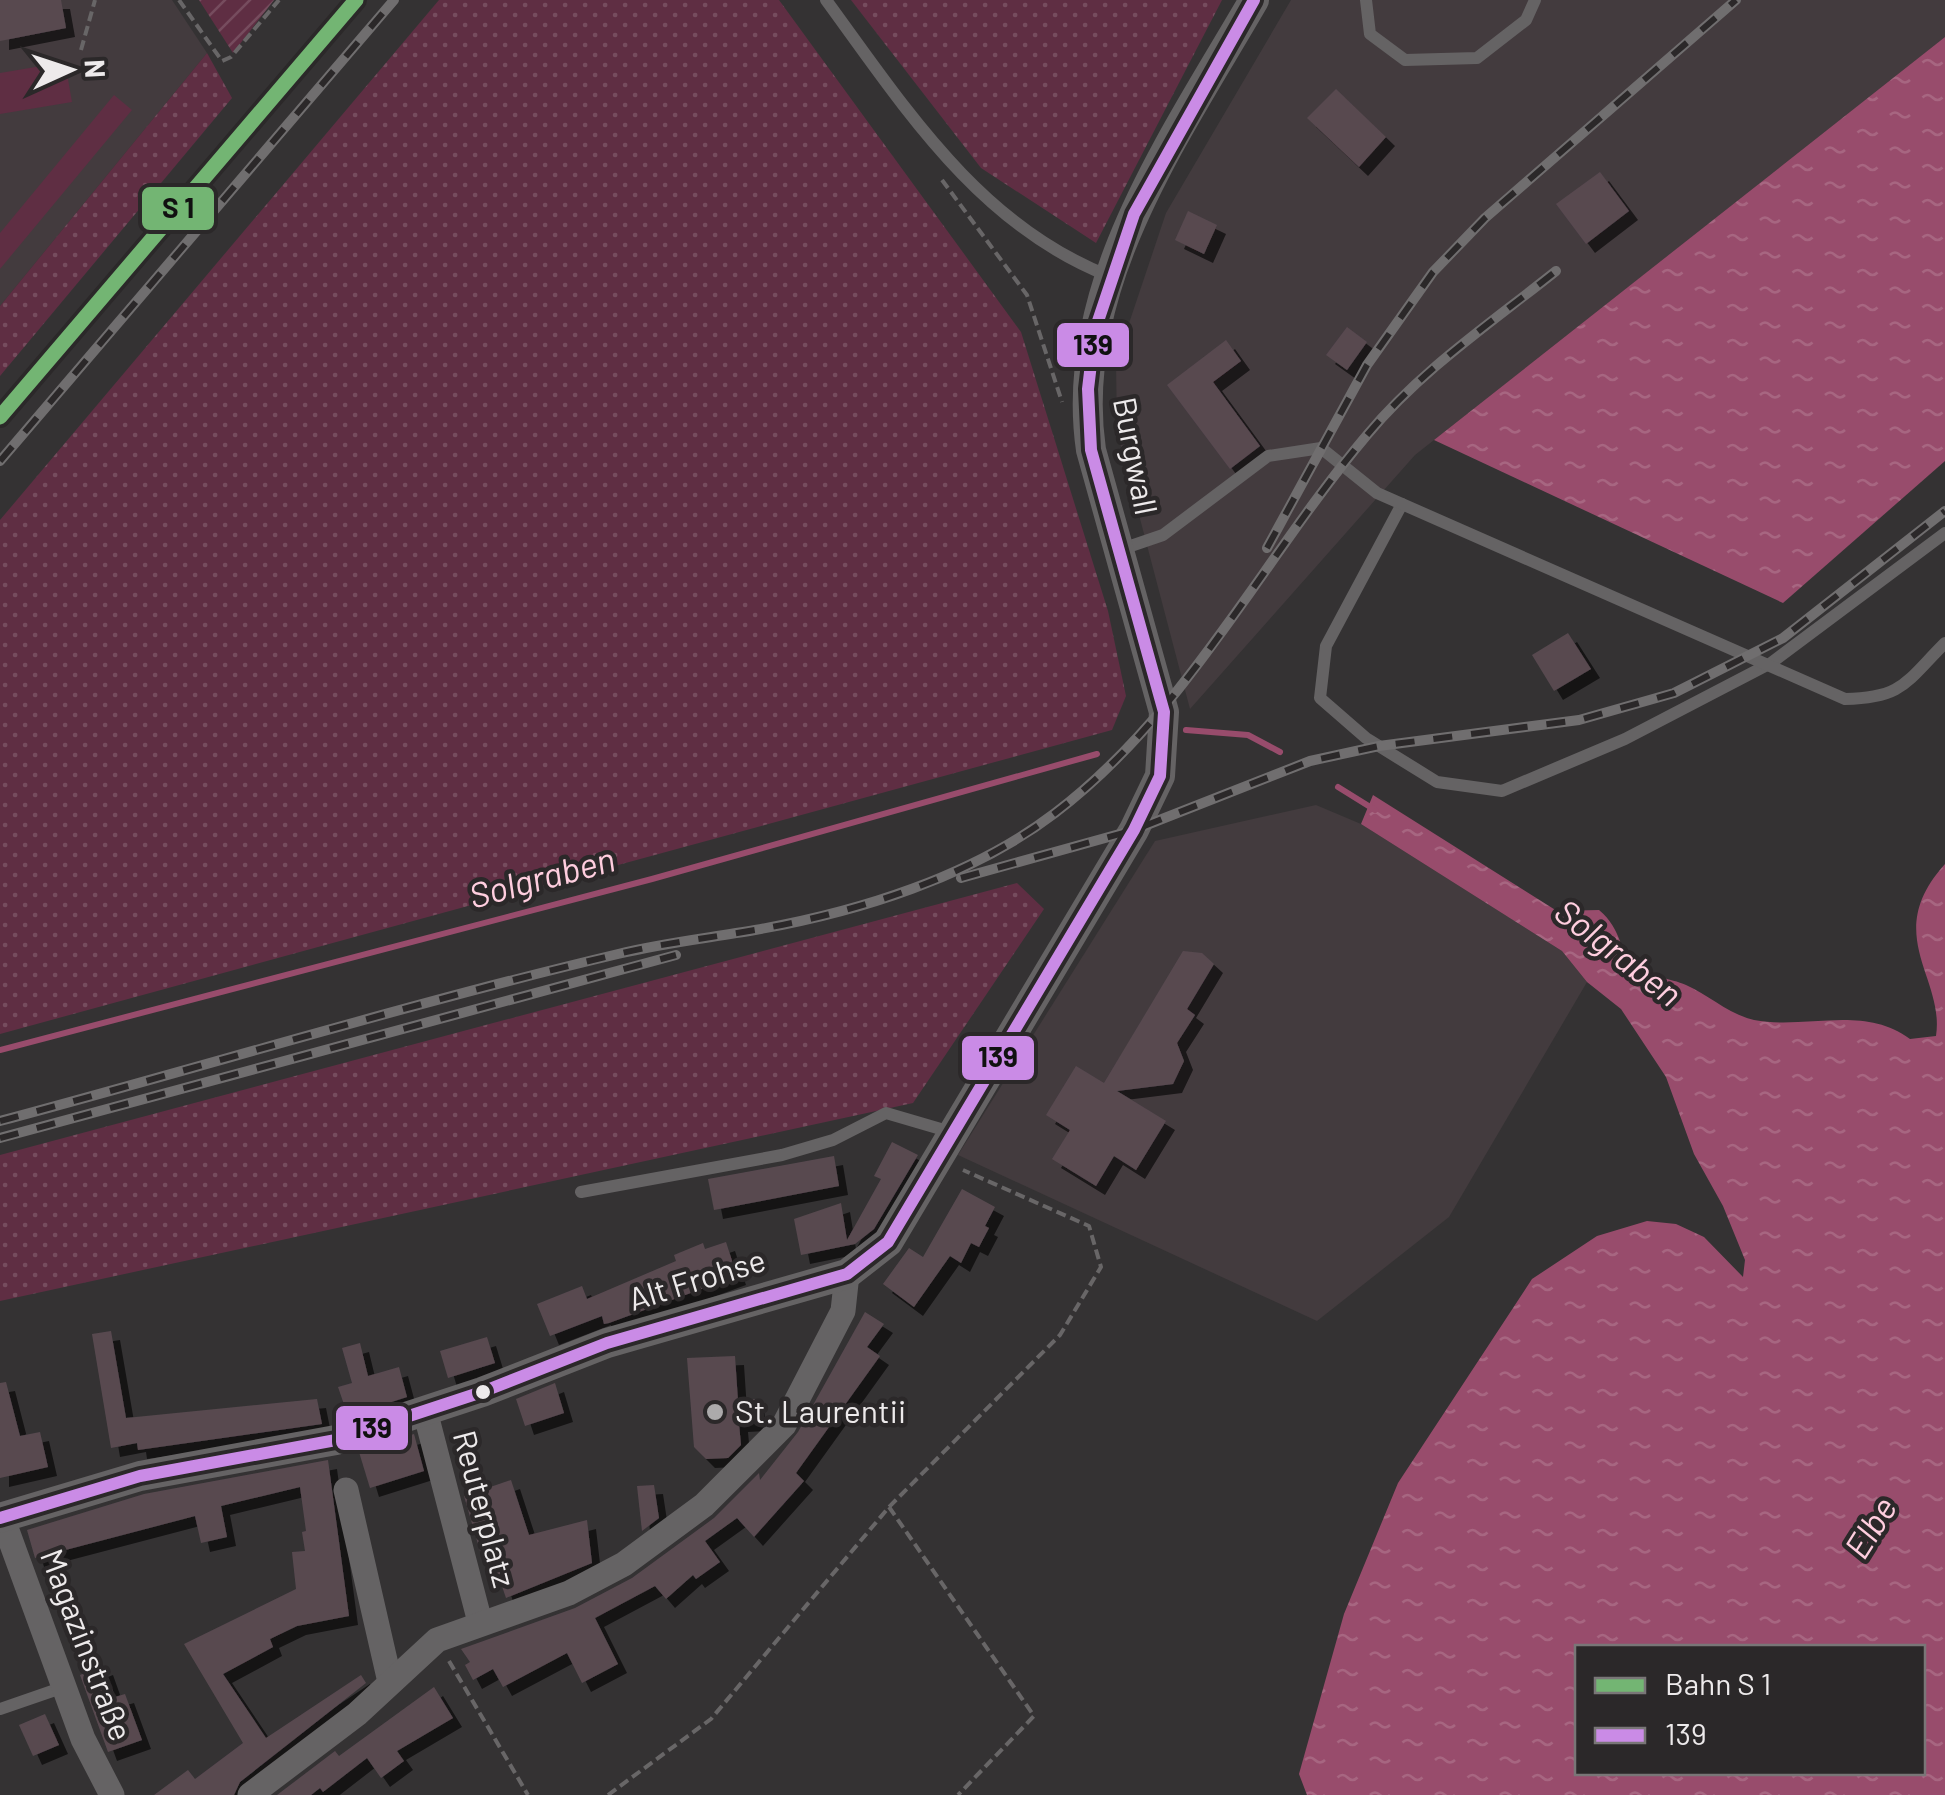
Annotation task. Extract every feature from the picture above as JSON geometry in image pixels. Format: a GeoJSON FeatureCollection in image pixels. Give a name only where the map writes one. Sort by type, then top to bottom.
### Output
{"type":"FeatureCollection","features":[{"type":"Feature","properties":{"kind":"street","name":"Burgwall"},"geometry":{"type":"LineString","coordinates":[[1160,776],[1164,712],[1091,450],[1086,411],[1096,325],[1112,277],[1163,159],[1254,0]]}},
{"type":"Feature","properties":{"kind":"street","name":"Alt Frohse"},"geometry":{"type":"LineString","coordinates":[[1,1518],[140,1476],[336,1440],[425,1412],[608,1343],[847,1274],[888,1242],[1134,830],[1160,776]]}},
{"type":"Feature","properties":{"kind":"street"},"geometry":{"type":"LineString","coordinates":[[250,1795],[357,1714],[437,1640],[569,1593],[624,1564],[704,1506],[784,1426],[844,1311],[847,1274]]}},
{"type":"Feature","properties":{"kind":"street","name":"Reuterplatz"},"geometry":{"type":"LineString","coordinates":[[425,1412],[480,1622]]}},
{"type":"Feature","properties":{"kind":"street"},"geometry":{"type":"LineString","coordinates":[[346,1490],[390,1682]]}},
{"type":"Feature","properties":{"kind":"street","name":"Magazinstraße"},"geometry":{"type":"LineString","coordinates":[[1,1518],[83,1738],[112,1795]]}},
{"type":"Feature","properties":{"kind":"lane"},"geometry":{"type":"LineString","coordinates":[[826,0],[958,174],[1002,214],[1112,277]]}},
{"type":"Feature","properties":{"kind":"lane"},"geometry":{"type":"LineString","coordinates":[[1366,0],[1370,34],[1405,60],[1478,58],[1526,20],[1536,0]]}},
{"type":"Feature","properties":{"kind":"lane"},"geometry":{"type":"LineString","coordinates":[[1119,550],[1163,535],[1268,456],[1322,448],[1376,493],[1845,698],[1883,698],[1906,682],[1945,642]]}},
{"type":"Feature","properties":{"kind":"lane"},"geometry":{"type":"LineString","coordinates":[[1402,504],[1326,646],[1320,698],[1366,738],[1437,782],[1502,791],[1625,739],[1771,663],[1945,533]]}},
{"type":"Feature","properties":{"kind":"lane"},"geometry":{"type":"LineString","coordinates":[[581,1192],[782,1155],[834,1140],[886,1113],[951,1132]]}},
{"type":"Feature","properties":{"kind":"lane"},"geometry":{"type":"LineString","coordinates":[[0,1709],[64,1687]]}},
{"type":"Feature","properties":{"kind":"path"},"geometry":{"type":"LineString","coordinates":[[81,50],[95,0]]}},
{"type":"Feature","properties":{"kind":"path"},"geometry":{"type":"LineString","coordinates":[[179,0],[222,61],[230,57],[279,0]]}},
{"type":"Feature","properties":{"kind":"path"},"geometry":{"type":"LineString","coordinates":[[934,170],[1027,296],[1055,391],[1064,406]]}},
{"type":"Feature","properties":{"kind":"path"},"geometry":{"type":"LineString","coordinates":[[608,1795],[711,1720],[889,1507],[1060,1335],[1101,1267],[1090,1226],[936,1158]]}},
{"type":"Feature","properties":{"kind":"path"},"geometry":{"type":"LineString","coordinates":[[889,1507],[1034,1716],[958,1795]]}},
{"type":"Feature","properties":{"kind":"path"},"geometry":{"type":"LineString","coordinates":[[437,1640],[528,1795]]}},
{"type":"Feature","properties":{"kind":"shaded area"},"geometry":{"type":"Polygon","coordinates":[[[0,0],[172,0],[207,53],[0,306],[0,0]]]}},
{"type":"Feature","properties":{"kind":"shaded area"},"geometry":{"type":"Polygon","coordinates":[[[199,0],[274,0],[233,53],[199,0]]]}},
{"type":"Feature","properties":{"kind":"shaded area"},"geometry":{"type":"Polygon","coordinates":[[[439,0],[779,0],[1021,332],[1108,611],[1126,696],[1112,730],[0,1034],[0,520],[439,0]]]}},
{"type":"Feature","properties":{"kind":"shaded area"},"geometry":{"type":"Polygon","coordinates":[[[851,0],[1222,0],[1096,243],[981,168],[851,0]]]}},
{"type":"Feature","properties":{"kind":"shaded area"},"geometry":{"type":"Polygon","coordinates":[[[1291,0],[1945,0],[1945,37],[1415,455],[1190,709],[1117,431],[1116,362],[1166,213],[1291,0]]]}},
{"type":"Feature","properties":{"kind":"shaded area"},"geometry":{"type":"Polygon","coordinates":[[[207,53],[232,98],[0,376],[0,306],[207,53]]]}},
{"type":"Feature","properties":{"kind":"shaded area"},"geometry":{"type":"Polygon","coordinates":[[[65,62],[72,102],[0,114],[0,73],[65,62]]]}},
{"type":"Feature","properties":{"kind":"shaded area"},"geometry":{"type":"Polygon","coordinates":[[[114,95],[132,110],[0,269],[0,233],[114,95]]]}},
{"type":"Feature","properties":{"kind":"shaded area"},"geometry":{"type":"Polygon","coordinates":[[[1316,805],[1361,824],[1562,951],[1587,982],[1449,1217],[1317,1321],[958,1155],[1155,841],[1316,805]]]}},
{"type":"Feature","properties":{"kind":"shaded area"},"geometry":{"type":"Polygon","coordinates":[[[1017,883],[1044,909],[913,1103],[0,1301],[0,1155],[1017,883]]]}},
{"type":"Feature","properties":{"kind":"water"},"geometry":{"type":"Polygon","coordinates":[[[1945,37],[1945,461],[1783,603],[1434,440],[1945,37]]]}},
{"type":"Feature","properties":{"kind":"water","name":"Elbe"},"geometry":{"type":"Polygon","coordinates":[[[1373,795],[1557,911],[1599,910],[1612,925],[1630,960],[1646,973],[1686,985],[1754,1020],[1854,1020],[1892,1029],[1910,1039],[1936,1036],[1932,994],[1916,934],[1918,913],[1927,889],[1945,864],[1945,1795],[1307,1795],[1299,1774],[1344,1614],[1398,1483],[1532,1279],[1597,1236],[1647,1221],[1676,1224],[1704,1237],[1743,1277],[1745,1260],[1723,1206],[1694,1154],[1666,1077],[1621,1009],[1587,982],[1562,951],[1361,824],[1373,795]]]}},
{"type":"Feature","properties":{"kind":"building"},"geometry":{"type":"Polygon","coordinates":[[[0,0],[61,0],[66,28],[0,41],[0,0]]]}},
{"type":"Feature","properties":{"kind":"building"},"geometry":{"type":"Polygon","coordinates":[[[1336,89],[1386,137],[1359,167],[1307,118],[1336,89]]]}},
{"type":"Feature","properties":{"kind":"building"},"geometry":{"type":"Polygon","coordinates":[[[1600,172],[1629,211],[1586,244],[1556,204],[1600,172]]]}},
{"type":"Feature","properties":{"kind":"building"},"geometry":{"type":"Polygon","coordinates":[[[1188,211],[1217,225],[1204,254],[1175,240],[1188,211]]]}},
{"type":"Feature","properties":{"kind":"building"},"geometry":{"type":"Polygon","coordinates":[[[1347,327],[1367,342],[1347,370],[1326,355],[1347,327]]]}},
{"type":"Feature","properties":{"kind":"building"},"geometry":{"type":"Polygon","coordinates":[[[1226,340],[1241,361],[1213,382],[1260,446],[1230,469],[1167,385],[1226,340]]]}},
{"type":"Feature","properties":{"kind":"building"},"geometry":{"type":"Polygon","coordinates":[[[1568,633],[1591,669],[1554,691],[1532,655],[1568,633]]]}},
{"type":"Feature","properties":{"kind":"building"},"geometry":{"type":"Polygon","coordinates":[[[1183,951],[1202,953],[1214,964],[1187,1009],[1195,1015],[1177,1043],[1184,1061],[1173,1084],[1117,1091],[1166,1121],[1136,1170],[1114,1156],[1096,1186],[1052,1159],[1070,1130],[1046,1115],[1076,1066],[1104,1083],[1183,951]]]}},
{"type":"Feature","properties":{"kind":"building"},"geometry":{"type":"Polygon","coordinates":[[[892,1142],[918,1155],[874,1229],[855,1244],[801,1255],[794,1219],[841,1203],[847,1240],[881,1179],[874,1176],[892,1142]]]}},
{"type":"Feature","properties":{"kind":"building"},"geometry":{"type":"Polygon","coordinates":[[[834,1156],[839,1186],[714,1210],[708,1179],[834,1156]]]}},
{"type":"Feature","properties":{"kind":"building"},"geometry":{"type":"Polygon","coordinates":[[[962,1189],[995,1207],[985,1226],[989,1228],[979,1247],[971,1243],[961,1263],[950,1256],[914,1307],[883,1284],[909,1248],[923,1257],[962,1189]]]}},
{"type":"Feature","properties":{"kind":"building"},"geometry":{"type":"Polygon","coordinates":[[[726,1242],[737,1276],[609,1323],[604,1324],[602,1316],[550,1336],[537,1304],[582,1286],[587,1299],[676,1261],[674,1255],[703,1243],[705,1249],[726,1242]]]}},
{"type":"Feature","properties":{"kind":"building"},"geometry":{"type":"Polygon","coordinates":[[[865,1312],[884,1324],[867,1347],[880,1356],[796,1473],[804,1481],[754,1537],[737,1518],[705,1541],[720,1562],[696,1579],[693,1575],[666,1599],[655,1586],[595,1618],[618,1664],[582,1683],[567,1653],[503,1687],[493,1669],[473,1680],[465,1665],[470,1662],[461,1649],[575,1608],[632,1578],[714,1518],[759,1473],[760,1480],[798,1432],[865,1312]]]}},
{"type":"Feature","properties":{"kind":"building"},"geometry":{"type":"Polygon","coordinates":[[[111,1331],[126,1418],[317,1399],[322,1424],[138,1450],[137,1443],[111,1448],[92,1334],[111,1331]]]}},
{"type":"Feature","properties":{"kind":"building"},"geometry":{"type":"Polygon","coordinates":[[[487,1337],[495,1363],[448,1378],[440,1351],[487,1337]]]}},
{"type":"Feature","properties":{"kind":"building"},"geometry":{"type":"Polygon","coordinates":[[[360,1343],[368,1376],[399,1367],[407,1397],[348,1416],[338,1387],[352,1383],[342,1348],[360,1343]]]}},
{"type":"Feature","properties":{"kind":"building","name":"St. Laurentii"},"geometry":{"type":"Polygon","coordinates":[[[735,1356],[738,1401],[755,1399],[757,1422],[739,1423],[741,1445],[728,1458],[706,1459],[694,1447],[687,1358],[735,1356]]]}},
{"type":"Feature","properties":{"kind":"building"},"geometry":{"type":"Polygon","coordinates":[[[6,1382],[20,1436],[40,1432],[48,1467],[0,1478],[0,1383],[6,1382]]]}},
{"type":"Feature","properties":{"kind":"building"},"geometry":{"type":"Polygon","coordinates":[[[555,1383],[564,1413],[525,1426],[516,1399],[555,1383]]]}},
{"type":"Feature","properties":{"kind":"building"},"geometry":{"type":"Polygon","coordinates":[[[414,1434],[424,1471],[370,1488],[359,1452],[414,1434]]]}},
{"type":"Feature","properties":{"kind":"building"},"geometry":{"type":"Polygon","coordinates":[[[328,1460],[349,1616],[297,1626],[270,1639],[273,1647],[223,1674],[266,1738],[361,1675],[366,1683],[240,1782],[234,1795],[154,1795],[188,1770],[195,1779],[243,1743],[184,1644],[296,1589],[292,1552],[305,1551],[302,1532],[306,1531],[300,1487],[221,1506],[227,1537],[201,1543],[195,1516],[35,1558],[27,1530],[144,1494],[328,1460]]]}},
{"type":"Feature","properties":{"kind":"building"},"geometry":{"type":"Polygon","coordinates":[[[511,1480],[529,1535],[587,1520],[592,1563],[506,1598],[489,1548],[480,1551],[464,1496],[511,1480]]]}},
{"type":"Feature","properties":{"kind":"building"},"geometry":{"type":"Polygon","coordinates":[[[654,1485],[659,1518],[642,1531],[637,1486],[654,1485]]]}},
{"type":"Feature","properties":{"kind":"building"},"geometry":{"type":"Polygon","coordinates":[[[104,1666],[115,1697],[125,1694],[142,1740],[108,1752],[80,1675],[104,1666]]]}},
{"type":"Feature","properties":{"kind":"building"},"geometry":{"type":"Polygon","coordinates":[[[434,1687],[453,1718],[397,1751],[404,1761],[381,1778],[367,1758],[323,1792],[320,1788],[311,1795],[277,1795],[335,1751],[339,1756],[434,1687]]]}},
{"type":"Feature","properties":{"kind":"building"},"geometry":{"type":"Polygon","coordinates":[[[45,1714],[59,1745],[33,1756],[19,1725],[45,1714]]]}},
{"type":"Feature","properties":{"kind":"waterway","name":"Solgraben"},"geometry":{"type":"LineString","coordinates":[[1186,730],[1248,735],[1280,752]]}},
{"type":"Feature","properties":{"kind":"waterway","name":"Solgraben"},"geometry":{"type":"LineString","coordinates":[[0,1050],[652,879],[1097,754]]}},
{"type":"Feature","properties":{"kind":"waterway","name":"Solgraben"},"geometry":{"type":"LineString","coordinates":[[1338,787],[1375,810]]}},
{"type":"Feature","properties":{"kind":"railway"},"geometry":{"type":"LineString","coordinates":[[0,461],[394,0]]}},
{"type":"Feature","properties":{"kind":"railway"},"geometry":{"type":"LineString","coordinates":[[1267,548],[1367,365],[1433,272],[1485,218],[1736,0]]}},
{"type":"Feature","properties":{"kind":"railway"},"geometry":{"type":"LineString","coordinates":[[0,1121],[540,973],[635,950],[834,913],[912,889],[987,856],[1055,813],[1102,773],[1184,682],[1329,482],[1388,411],[1457,348],[1556,271]]}},
{"type":"Feature","properties":{"kind":"railway"},"geometry":{"type":"LineString","coordinates":[[961,878],[1134,830],[1310,761],[1379,746],[1579,720],[1674,693],[1783,638],[1945,511]]}},
{"type":"Feature","properties":{"kind":"railway"},"geometry":{"type":"LineString","coordinates":[[0,1138],[676,955]]}},
{"type":"Feature","properties":{"kind":"transit line"},"geometry":{"type":"LineString","coordinates":[[0,417],[356,0]]}},
{"type":"Feature","properties":{"kind":"transit line","name":"139"},"geometry":{"type":"LineString","coordinates":[[0,1518],[140,1476],[336,1440],[482,1392],[607,1343],[847,1274],[888,1242],[1134,830],[1160,776],[1164,712],[1091,450],[1088,389],[1095,330],[1134,214],[1254,0]]}},
{"type":"Feature","properties":{"kind":"place","name":"St. Laurentii"},"geometry":{"type":"Point","coordinates":[715,1412]}}]}
